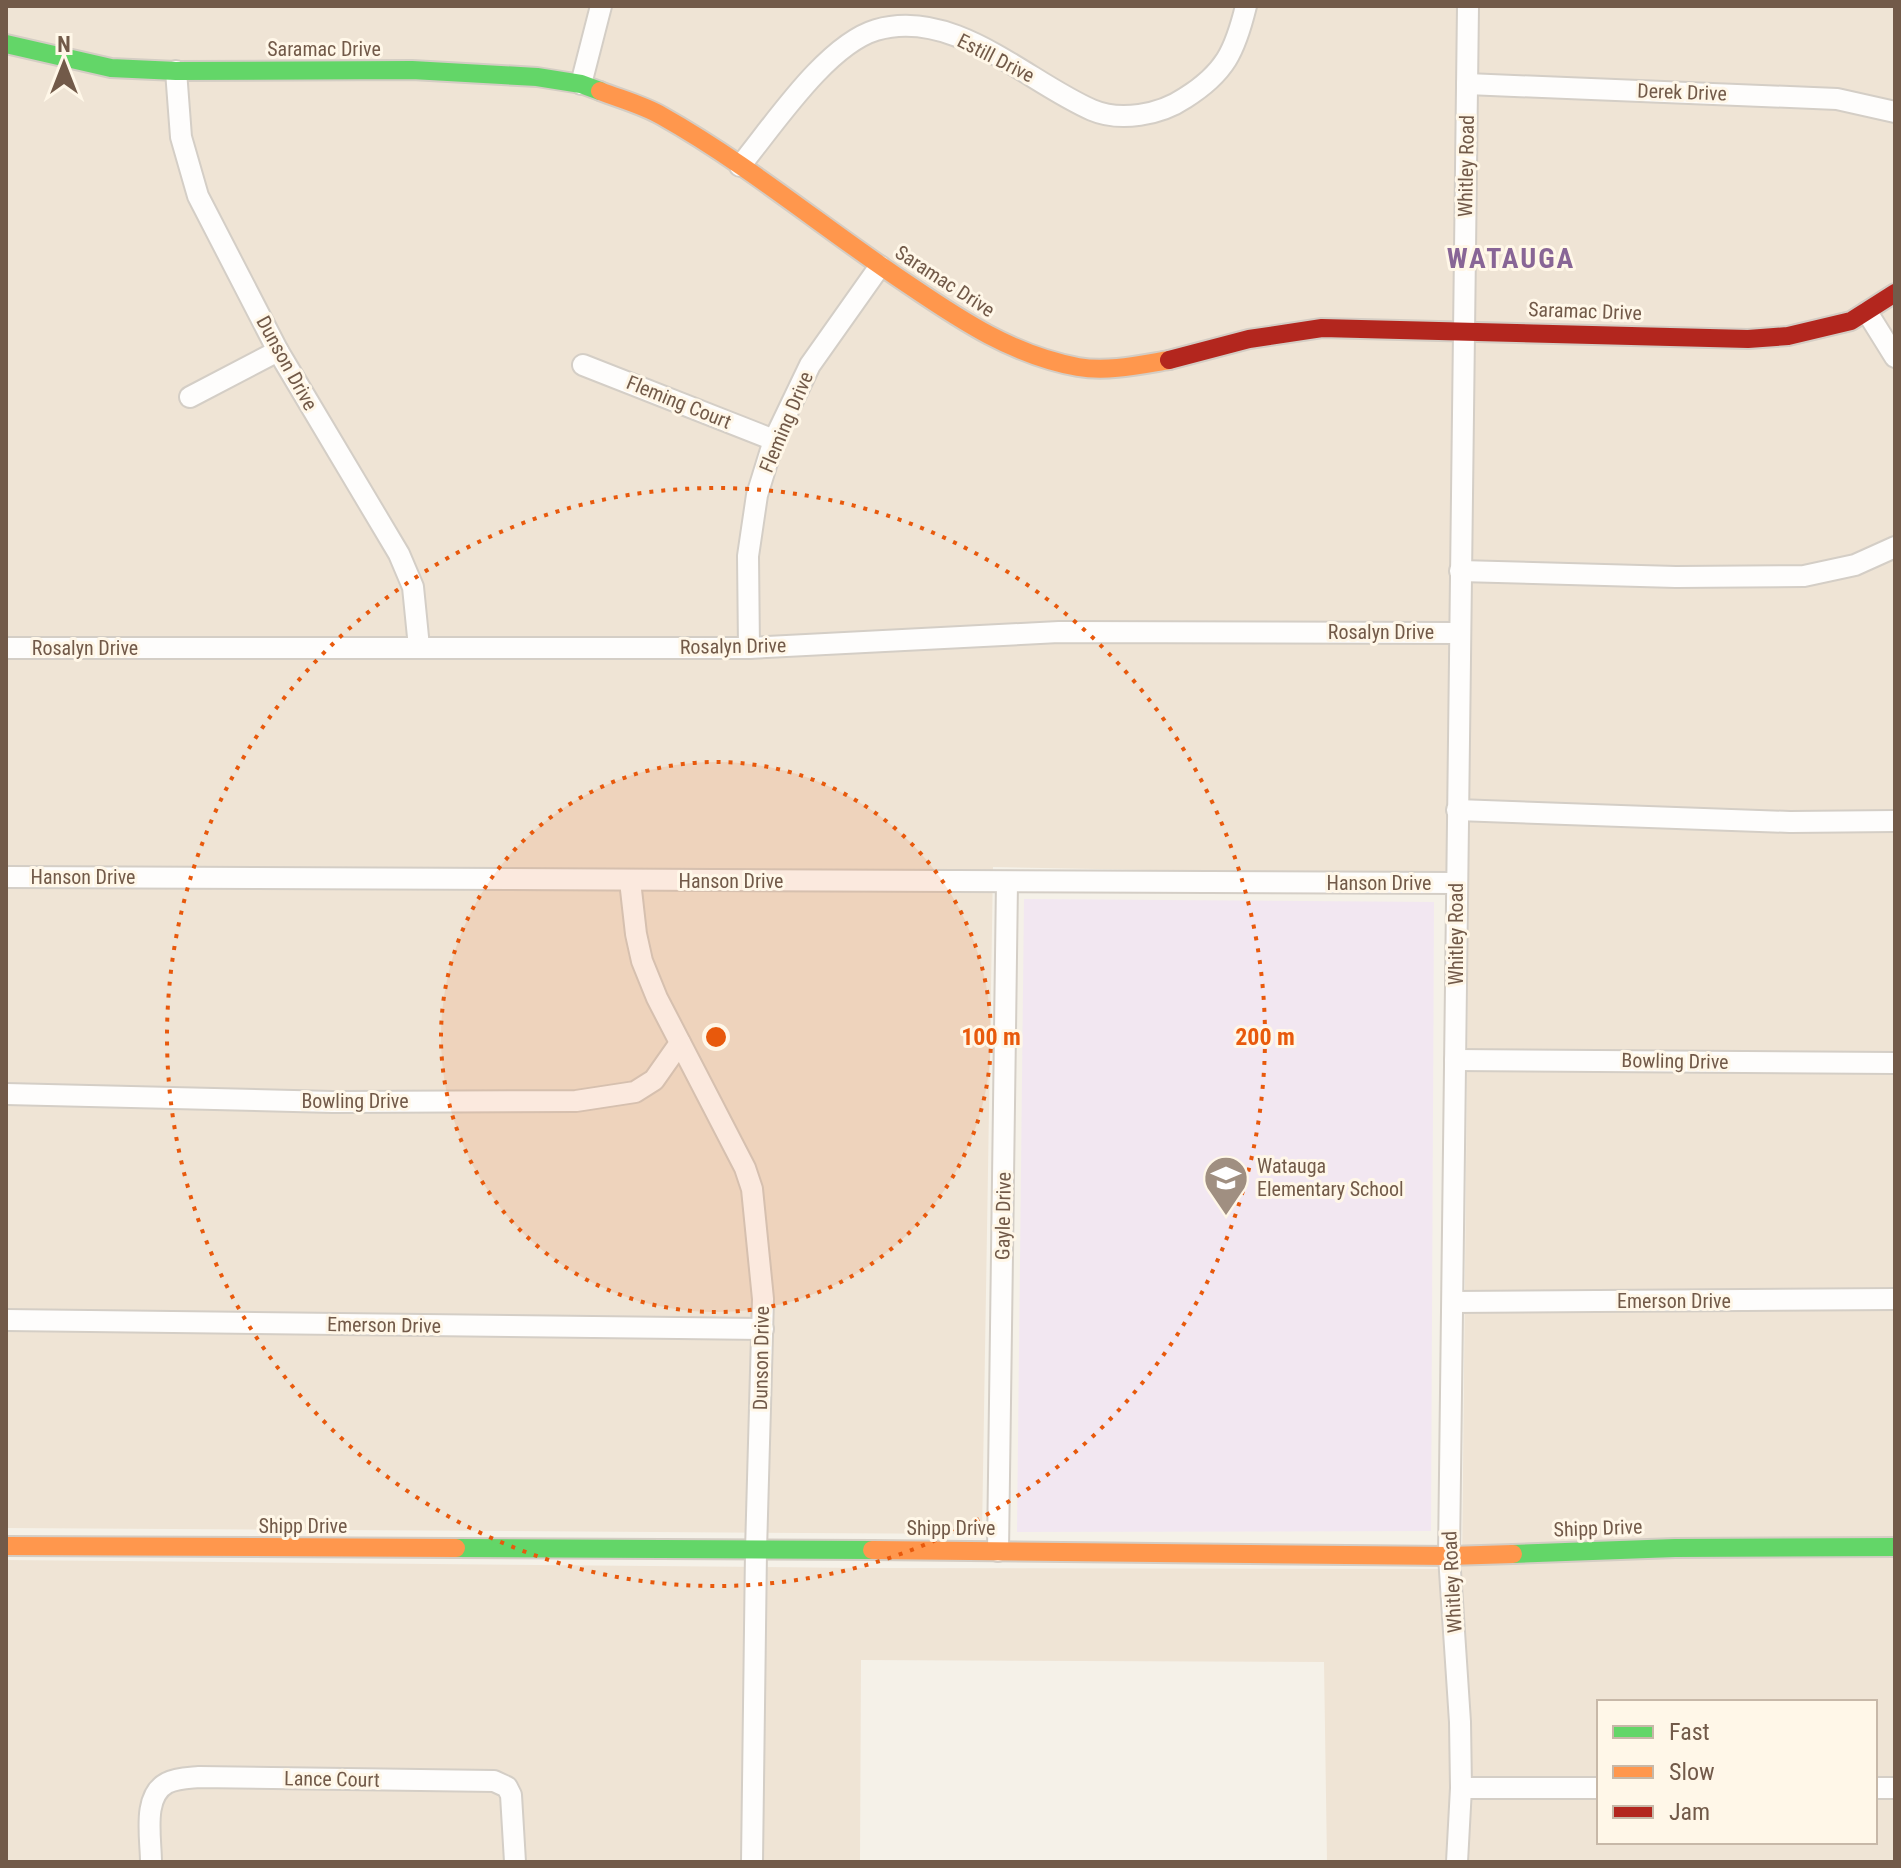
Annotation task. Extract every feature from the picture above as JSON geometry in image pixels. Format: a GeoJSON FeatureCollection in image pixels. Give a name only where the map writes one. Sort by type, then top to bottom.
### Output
{"type":"FeatureCollection","features":[{"type":"Feature","properties":{"kind":"street"},"geometry":{"type":"LineString","coordinates":[[581,84],[601,6]]}},
{"type":"Feature","properties":{"kind":"street","name":"Estill Drive"},"geometry":{"type":"LineString","coordinates":[[740,166],[824,64],[851,42],[876,30],[910,27],[940,31],[989,49],[1093,110],[1120,116],[1146,113],[1176,104],[1205,86],[1227,61],[1238,39],[1246,6]]}},
{"type":"Feature","properties":{"kind":"street","name":"Whitley Road"},"geometry":{"type":"LineString","coordinates":[[1457,1862],[1461,1788],[1460,1722],[1449,1556],[1468,6]]}},
{"type":"Feature","properties":{"kind":"street","name":"Saramac Drive"},"geometry":{"type":"LineString","coordinates":[[6,44],[111,68],[176,71],[412,70],[537,77],[581,84],[660,114],[981,333],[1043,358],[1080,367],[1125,368],[1198,354],[1249,339],[1322,328],[1748,339],[1788,336],[1851,321],[1895,293]]}},
{"type":"Feature","properties":{"kind":"street","name":"Dunson Drive"},"geometry":{"type":"LineString","coordinates":[[176,71],[181,137],[198,196],[278,351],[399,554],[413,587],[419,647]]}},
{"type":"Feature","properties":{"kind":"street","name":"Derek Drive"},"geometry":{"type":"LineString","coordinates":[[1467,84],[1837,99],[1895,112]]}},
{"type":"Feature","properties":{"kind":"street","name":"Fleming Drive"},"geometry":{"type":"LineString","coordinates":[[749,648],[748,556],[757,495],[774,440],[810,365],[880,266]]}},
{"type":"Feature","properties":{"kind":"street"},"geometry":{"type":"LineString","coordinates":[[1867,312],[1895,357]]}},
{"type":"Feature","properties":{"kind":"street"},"geometry":{"type":"LineString","coordinates":[[190,397],[278,351]]}},
{"type":"Feature","properties":{"kind":"street","name":"Fleming Court"},"geometry":{"type":"LineString","coordinates":[[583,365],[774,440]]}},
{"type":"Feature","properties":{"kind":"street"},"geometry":{"type":"LineString","coordinates":[[1460,571],[1676,577],[1804,576],[1855,565],[1895,547]]}},
{"type":"Feature","properties":{"kind":"street","name":"Rosalyn Drive"},"geometry":{"type":"LineString","coordinates":[[6,648],[749,648],[1059,632],[1460,633]]}},
{"type":"Feature","properties":{"kind":"street"},"geometry":{"type":"LineString","coordinates":[[1457,810],[1790,822],[1895,821]]}},
{"type":"Feature","properties":{"kind":"street","name":"Hanson Drive"},"geometry":{"type":"LineString","coordinates":[[6,877],[1456,883]]}},
{"type":"Feature","properties":{"kind":"street","name":"Dunson Drive"},"geometry":{"type":"LineString","coordinates":[[630,881],[642,961],[657,998],[745,1168],[752,1189],[763,1299],[752,1862]]}},
{"type":"Feature","properties":{"kind":"street","name":"Gayle Drive"},"geometry":{"type":"LineString","coordinates":[[998,1551],[1007,882]]}},
{"type":"Feature","properties":{"kind":"street","name":"Bowling Drive"},"geometry":{"type":"LineString","coordinates":[[6,1094],[333,1102],[576,1101],[635,1092],[654,1080],[680,1043]]}},
{"type":"Feature","properties":{"kind":"street","name":"Bowling Drive"},"geometry":{"type":"LineString","coordinates":[[1455,1060],[1895,1063]]}},
{"type":"Feature","properties":{"kind":"street","name":"Emerson Drive"},"geometry":{"type":"LineString","coordinates":[[1453,1302],[1895,1299]]}},
{"type":"Feature","properties":{"kind":"street","name":"Emerson Drive"},"geometry":{"type":"LineString","coordinates":[[6,1320],[763,1329]]}},
{"type":"Feature","properties":{"kind":"street","name":"Shipp Drive"},"geometry":{"type":"LineString","coordinates":[[6,1546],[1449,1556],[1675,1548],[1895,1547]]}},
{"type":"Feature","properties":{"kind":"street","name":"Lance Court"},"geometry":{"type":"LineString","coordinates":[[151,1862],[151,1801],[157,1790],[169,1781],[199,1777],[494,1781],[507,1787],[511,1795],[515,1862]]}},
{"type":"Feature","properties":{"kind":"street"},"geometry":{"type":"LineString","coordinates":[[1461,1788],[1597,1788]]}},
{"type":"Feature","properties":{"kind":"shaded area"},"geometry":{"type":"Polygon","coordinates":[[[6,6],[1895,6],[1895,1862],[1327,1862],[1324,1662],[861,1660],[860,1862],[6,1862],[6,1560],[861,1568],[1462,1569],[1469,876],[993,867],[982,1534],[6,1528],[6,6]]]}},
{"type":"Feature","properties":{"kind":"shaded area","name":"Watauga Elementary School"},"geometry":{"type":"Polygon","coordinates":[[[1024,899],[1434,902],[1431,1531],[1017,1532],[1024,899]]]}},
{"type":"Feature","properties":{"kind":"traffic: fast"},"geometry":{"type":"LineString","coordinates":[[6,44],[111,68],[176,71],[412,70],[537,77],[581,84],[600,91]]}},
{"type":"Feature","properties":{"kind":"traffic: fast"},"geometry":{"type":"LineString","coordinates":[[1513,1554],[1675,1548],[1895,1547]]}},
{"type":"Feature","properties":{"kind":"traffic: fast"},"geometry":{"type":"LineString","coordinates":[[456,1548],[872,1550]]}},
{"type":"Feature","properties":{"kind":"traffic: slow"},"geometry":{"type":"LineString","coordinates":[[600,91],[655,112],[694,135],[929,298],[969,324],[1010,345],[1054,362],[1078,367],[1101,369],[1169,360]]}},
{"type":"Feature","properties":{"kind":"traffic: slow"},"geometry":{"type":"LineString","coordinates":[[6,1546],[456,1548]]}},
{"type":"Feature","properties":{"kind":"traffic: slow"},"geometry":{"type":"LineString","coordinates":[[872,1550],[1513,1554]]}},
{"type":"Feature","properties":{"kind":"traffic: jam"},"geometry":{"type":"LineString","coordinates":[[1169,360],[1249,339],[1322,328],[1748,339],[1788,336],[1851,321],[1895,293]]}},
{"type":"Feature","properties":{"kind":"place","name":"Watauga Elementary School"},"geometry":{"type":"Point","coordinates":[1226,1217]}},
{"type":"Feature","properties":{"kind":"district","name":"WATAUGA"},"geometry":{"type":"Point","coordinates":[1511,258]}}]}
